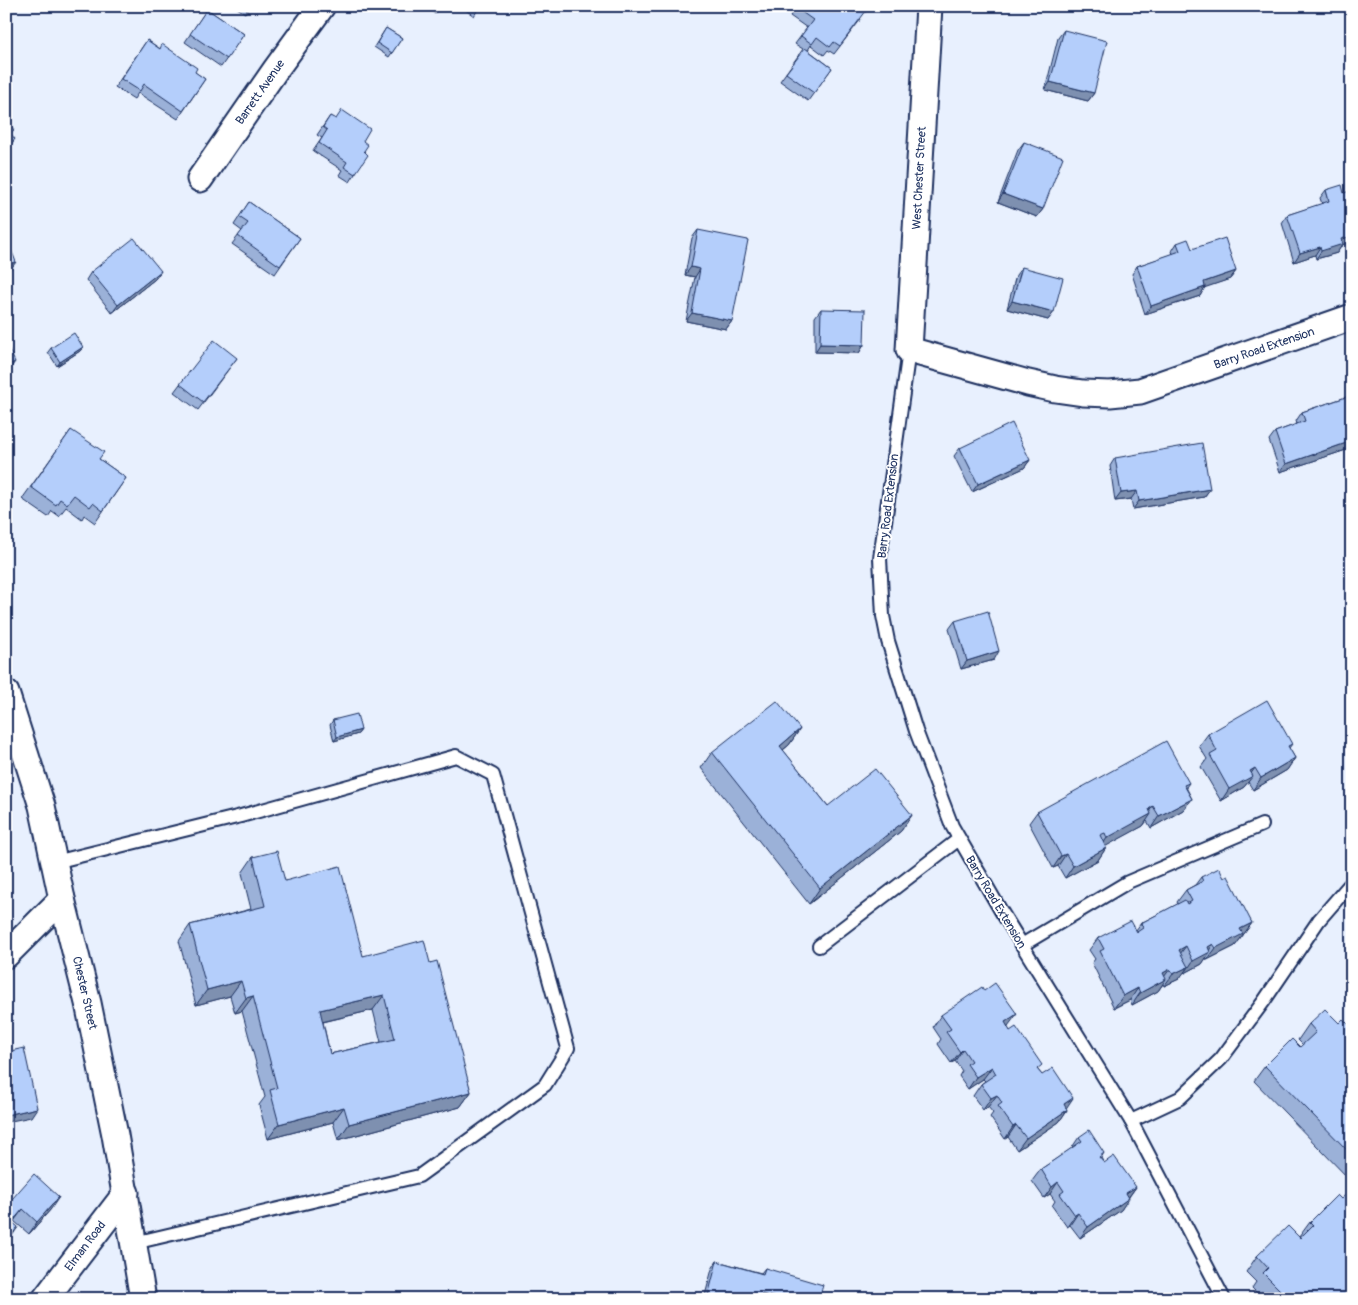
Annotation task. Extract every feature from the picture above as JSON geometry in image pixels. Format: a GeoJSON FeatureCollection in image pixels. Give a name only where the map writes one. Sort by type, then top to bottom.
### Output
{"type":"FeatureCollection","features":[{"type":"Feature","properties":{"kind":"street","name":"Barrett Avenue"},"geometry":{"type":"LineString","coordinates":[[200,180],[322,6]]}},
{"type":"Feature","properties":{"kind":"street","name":"West Chester Street"},"geometry":{"type":"LineString","coordinates":[[909,350],[929,6]]}},
{"type":"Feature","properties":{"kind":"street","name":"Barry Road Extension"},"geometry":{"type":"LineString","coordinates":[[909,350],[1028,383],[1083,393],[1110,394],[1140,391],[1352,317]]}},
{"type":"Feature","properties":{"kind":"street","name":"Chester Street"},"geometry":{"type":"LineString","coordinates":[[6,693],[42,806],[62,900],[88,1003],[126,1193],[143,1299]]}},
{"type":"Feature","properties":{"kind":"street"},"geometry":{"type":"LineString","coordinates":[[6,955],[62,900]]}},
{"type":"Feature","properties":{"kind":"street","name":"Elman Road"},"geometry":{"type":"LineString","coordinates":[[45,1299],[126,1193]]}},
{"type":"Feature","properties":{"kind":"lane","name":"Barry Road Extension"},"geometry":{"type":"LineString","coordinates":[[909,350],[880,558],[883,616],[888,641],[916,731],[959,840],[1022,946],[1132,1121],[1224,1299]]}},
{"type":"Feature","properties":{"kind":"lane"},"geometry":{"type":"LineString","coordinates":[[55,862],[241,816],[456,756],[493,775],[568,1048],[545,1085],[420,1176],[134,1243]]}},
{"type":"Feature","properties":{"kind":"lane"},"geometry":{"type":"LineString","coordinates":[[1022,946],[1128,882],[1262,824]]}},
{"type":"Feature","properties":{"kind":"lane"},"geometry":{"type":"LineString","coordinates":[[819,946],[959,840]]}},
{"type":"Feature","properties":{"kind":"lane"},"geometry":{"type":"LineString","coordinates":[[1132,1121],[1180,1098],[1221,1059],[1320,920],[1352,882]]}},
{"type":"Feature","properties":{"kind":"building"},"geometry":{"type":"Polygon","coordinates":[[[797,6],[860,6],[866,11],[840,46],[834,42],[830,47],[817,37],[812,44],[801,36],[813,20],[796,8],[797,6]]]}},
{"type":"Feature","properties":{"kind":"building"},"geometry":{"type":"Polygon","coordinates":[[[207,9],[244,34],[227,59],[190,34],[207,9]]]}},
{"type":"Feature","properties":{"kind":"building"},"geometry":{"type":"Polygon","coordinates":[[[386,28],[402,38],[392,53],[377,43],[386,28]]]}},
{"type":"Feature","properties":{"kind":"building"},"geometry":{"type":"Polygon","coordinates":[[[1064,30],[1107,41],[1094,93],[1050,82],[1064,30]]]}},
{"type":"Feature","properties":{"kind":"building"},"geometry":{"type":"Polygon","coordinates":[[[147,40],[160,49],[162,44],[197,68],[195,72],[205,79],[183,111],[144,84],[140,91],[121,79],[147,40]]]}},
{"type":"Feature","properties":{"kind":"building"},"geometry":{"type":"Polygon","coordinates":[[[805,48],[832,68],[814,93],[786,73],[805,48]]]}},
{"type":"Feature","properties":{"kind":"building"},"geometry":{"type":"Polygon","coordinates":[[[342,110],[370,129],[363,141],[368,145],[364,151],[368,155],[355,174],[344,167],[347,162],[319,143],[327,130],[323,127],[330,116],[336,119],[342,110]]]}},
{"type":"Feature","properties":{"kind":"building"},"geometry":{"type":"Polygon","coordinates":[[[6,122],[14,130],[10,133],[15,139],[6,145],[6,122]]]}},
{"type":"Feature","properties":{"kind":"building"},"geometry":{"type":"Polygon","coordinates":[[[1024,142],[1063,157],[1043,209],[1003,194],[1024,142]]]}},
{"type":"Feature","properties":{"kind":"building"},"geometry":{"type":"Polygon","coordinates":[[[1342,185],[1344,193],[1352,190],[1352,236],[1341,239],[1343,244],[1321,251],[1320,247],[1300,253],[1287,215],[1329,201],[1326,190],[1342,185]]]}},
{"type":"Feature","properties":{"kind":"building"},"geometry":{"type":"Polygon","coordinates":[[[249,202],[300,238],[280,266],[238,236],[248,223],[239,217],[249,202]]]}},
{"type":"Feature","properties":{"kind":"building"},"geometry":{"type":"Polygon","coordinates":[[[698,230],[748,240],[732,321],[692,313],[700,269],[691,267],[698,230]]]}},
{"type":"Feature","properties":{"kind":"building"},"geometry":{"type":"Polygon","coordinates":[[[6,237],[16,262],[6,265],[6,237]]]}},
{"type":"Feature","properties":{"kind":"building"},"geometry":{"type":"Polygon","coordinates":[[[134,238],[161,271],[118,305],[91,272],[134,238]]]}},
{"type":"Feature","properties":{"kind":"building"},"geometry":{"type":"Polygon","coordinates":[[[1225,238],[1236,271],[1204,282],[1205,287],[1151,306],[1137,266],[1180,251],[1177,243],[1188,239],[1192,249],[1225,238]]]}},
{"type":"Feature","properties":{"kind":"building"},"geometry":{"type":"Polygon","coordinates":[[[1022,267],[1063,278],[1054,312],[1012,301],[1022,267]]]}},
{"type":"Feature","properties":{"kind":"building"},"geometry":{"type":"Polygon","coordinates":[[[821,309],[865,310],[864,345],[820,344],[821,309]]]}},
{"type":"Feature","properties":{"kind":"building"},"geometry":{"type":"Polygon","coordinates":[[[74,333],[83,347],[60,362],[51,348],[74,333]]]}},
{"type":"Feature","properties":{"kind":"building"},"geometry":{"type":"Polygon","coordinates":[[[214,340],[237,358],[203,402],[180,384],[214,340]]]}},
{"type":"Feature","properties":{"kind":"building"},"geometry":{"type":"Polygon","coordinates":[[[6,343],[15,362],[6,366],[6,343]]]}},
{"type":"Feature","properties":{"kind":"building"},"geometry":{"type":"Polygon","coordinates":[[[1352,395],[1352,441],[1286,464],[1275,432],[1305,421],[1302,412],[1352,395]]]}},
{"type":"Feature","properties":{"kind":"building"},"geometry":{"type":"Polygon","coordinates":[[[1012,423],[1030,460],[978,484],[960,448],[1012,423]]]}},
{"type":"Feature","properties":{"kind":"building"},"geometry":{"type":"Polygon","coordinates":[[[71,430],[104,452],[99,459],[126,478],[103,511],[93,503],[90,507],[74,495],[67,504],[60,499],[56,505],[31,487],[71,430]]]}},
{"type":"Feature","properties":{"kind":"building"},"geometry":{"type":"Polygon","coordinates":[[[1202,443],[1210,489],[1139,501],[1137,491],[1121,493],[1115,458],[1202,443]]]}},
{"type":"Feature","properties":{"kind":"building"},"geometry":{"type":"Polygon","coordinates":[[[988,611],[999,651],[967,661],[955,621],[988,611]]]}},
{"type":"Feature","properties":{"kind":"building"},"geometry":{"type":"Polygon","coordinates":[[[1267,700],[1292,744],[1288,746],[1295,758],[1261,778],[1255,768],[1250,771],[1253,776],[1229,789],[1210,755],[1217,751],[1208,734],[1267,700]]]}},
{"type":"Feature","properties":{"kind":"building"},"geometry":{"type":"Polygon","coordinates":[[[777,701],[800,729],[780,746],[828,806],[875,769],[912,815],[820,888],[712,752],[777,701]]]}},
{"type":"Feature","properties":{"kind":"building"},"geometry":{"type":"Polygon","coordinates":[[[357,714],[361,730],[337,737],[333,720],[357,714]]]}},
{"type":"Feature","properties":{"kind":"building"},"geometry":{"type":"Polygon","coordinates":[[[1166,741],[1189,783],[1184,785],[1192,799],[1159,816],[1153,806],[1149,809],[1151,814],[1107,838],[1105,833],[1100,835],[1106,848],[1073,866],[1066,854],[1061,856],[1037,812],[1166,741]]]}},
{"type":"Feature","properties":{"kind":"building"},"geometry":{"type":"Polygon","coordinates":[[[277,851],[285,881],[340,866],[363,956],[424,940],[430,963],[437,961],[471,1092],[349,1124],[344,1107],[279,1124],[270,1090],[277,1088],[253,996],[246,998],[241,981],[207,990],[190,925],[265,906],[253,857],[277,851]],[[384,995],[320,1010],[330,1054],[395,1039],[384,995]]]}},
{"type":"Feature","properties":{"kind":"building"},"geometry":{"type":"Polygon","coordinates":[[[1219,868],[1224,878],[1228,876],[1252,923],[1240,929],[1243,934],[1216,948],[1213,944],[1208,947],[1210,952],[1193,961],[1186,946],[1179,950],[1188,967],[1173,974],[1170,969],[1163,973],[1166,979],[1140,993],[1138,988],[1123,996],[1100,951],[1104,949],[1098,938],[1131,921],[1137,932],[1143,928],[1141,923],[1185,900],[1187,904],[1192,901],[1186,890],[1203,881],[1201,877],[1219,868]]]}},
{"type":"Feature","properties":{"kind":"building"},"geometry":{"type":"Polygon","coordinates":[[[995,983],[1017,1014],[1005,1022],[1010,1031],[1016,1027],[1042,1065],[1037,1069],[1042,1075],[1053,1068],[1073,1098],[1064,1104],[1067,1110],[1026,1138],[1016,1125],[1013,1127],[998,1106],[1002,1103],[997,1095],[991,1098],[981,1084],[996,1074],[992,1067],[976,1077],[967,1064],[971,1061],[963,1049],[960,1052],[946,1032],[951,1029],[941,1015],[982,987],[984,991],[995,983]]]}},
{"type":"Feature","properties":{"kind":"building"},"geometry":{"type":"Polygon","coordinates":[[[1325,1009],[1339,1023],[1343,1019],[1352,1028],[1352,1155],[1265,1066],[1292,1039],[1300,1047],[1316,1032],[1309,1024],[1325,1009]]]}},
{"type":"Feature","properties":{"kind":"building"},"geometry":{"type":"Polygon","coordinates":[[[24,1048],[37,1108],[6,1115],[6,1052],[24,1048]]]}},
{"type":"Feature","properties":{"kind":"building"},"geometry":{"type":"Polygon","coordinates":[[[1089,1130],[1104,1153],[1099,1157],[1104,1163],[1114,1156],[1136,1187],[1126,1193],[1129,1198],[1088,1227],[1078,1213],[1075,1215],[1060,1194],[1064,1191],[1058,1182],[1052,1187],[1041,1169],[1082,1141],[1079,1137],[1089,1130]]]}},
{"type":"Feature","properties":{"kind":"building"},"geometry":{"type":"Polygon","coordinates":[[[34,1174],[59,1197],[37,1222],[23,1209],[12,1222],[18,1227],[8,1239],[12,1243],[6,1249],[6,1194],[12,1199],[34,1174]]]}},
{"type":"Feature","properties":{"kind":"building"},"geometry":{"type":"Polygon","coordinates":[[[1352,1189],[1352,1299],[1296,1299],[1289,1292],[1285,1295],[1263,1273],[1268,1268],[1257,1256],[1288,1226],[1300,1238],[1313,1225],[1310,1222],[1337,1195],[1341,1199],[1352,1189]]]}},
{"type":"Feature","properties":{"kind":"building"},"geometry":{"type":"Polygon","coordinates":[[[717,1261],[763,1274],[765,1268],[823,1285],[819,1299],[780,1299],[762,1294],[760,1299],[716,1299],[708,1296],[717,1261]]]}}]}
